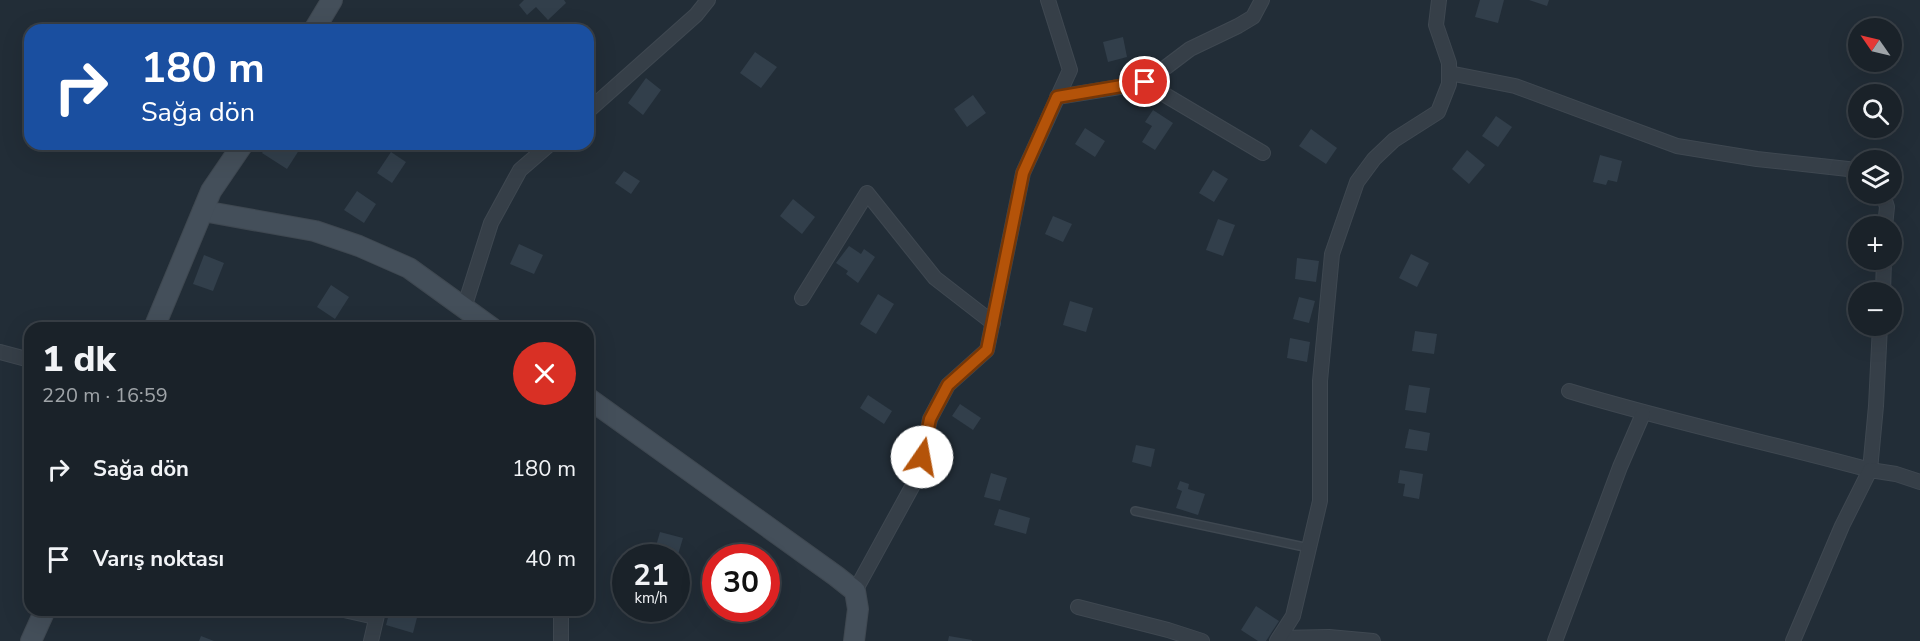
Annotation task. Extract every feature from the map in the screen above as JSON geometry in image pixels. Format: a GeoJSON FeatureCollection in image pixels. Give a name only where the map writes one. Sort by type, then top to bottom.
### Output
{"type":"FeatureCollection","features":[{"type":"Feature","properties":{"kind":"street"},"geometry":{"type":"LineString","coordinates":[[318,24],[332,0]]}},
{"type":"Feature","properties":{"kind":"street"},"geometry":{"type":"LineString","coordinates":[[594,106],[696,15],[708,0]]}},
{"type":"Feature","properties":{"kind":"street"},"geometry":{"type":"LineString","coordinates":[[854,641],[858,609],[855,591],[885,540],[918,476],[930,419],[948,385],[987,350],[1023,173],[1070,70],[1048,0]]}},
{"type":"Feature","properties":{"kind":"street"},"geometry":{"type":"LineString","coordinates":[[1057,97],[1145,82],[1190,49],[1238,27],[1253,17],[1262,0]]}},
{"type":"Feature","properties":{"kind":"street"},"geometry":{"type":"LineString","coordinates":[[1278,639],[1293,616],[1320,501],[1320,381],[1332,254],[1358,182],[1374,159],[1395,140],[1438,112],[1449,84],[1449,63],[1436,25],[1439,0]]}},
{"type":"Feature","properties":{"kind":"street"},"geometry":{"type":"LineString","coordinates":[[1449,73],[1515,86],[1677,146],[1848,170]]}},
{"type":"Feature","properties":{"kind":"street"},"geometry":{"type":"LineString","coordinates":[[1145,82],[1263,153]]}},
{"type":"Feature","properties":{"kind":"street"},"geometry":{"type":"LineString","coordinates":[[156,322],[211,190],[239,150]]}},
{"type":"Feature","properties":{"kind":"street"},"geometry":{"type":"LineString","coordinates":[[465,308],[490,223],[520,170],[543,150]]}},
{"type":"Feature","properties":{"kind":"street"},"geometry":{"type":"LineString","coordinates":[[802,298],[867,193],[935,278],[993,322]]}},
{"type":"Feature","properties":{"kind":"street"},"geometry":{"type":"LineString","coordinates":[[202,211],[315,231],[359,246],[409,268],[484,322]]}},
{"type":"Feature","properties":{"kind":"street"},"geometry":{"type":"LineString","coordinates":[[1793,641],[1842,526],[1870,470],[1879,336]]}},
{"type":"Feature","properties":{"kind":"street"},"geometry":{"type":"LineString","coordinates":[[0,352],[24,358]]}},
{"type":"Feature","properties":{"kind":"street"},"geometry":{"type":"LineString","coordinates":[[1569,391],[1643,414],[1870,470],[1896,474],[1920,482]]}},
{"type":"Feature","properties":{"kind":"street"},"geometry":{"type":"LineString","coordinates":[[594,402],[855,591]]}},
{"type":"Feature","properties":{"kind":"street"},"geometry":{"type":"LineString","coordinates":[[1555,641],[1620,467],[1643,414]]}},
{"type":"Feature","properties":{"kind":"street"},"geometry":{"type":"LineString","coordinates":[[1078,607],[1202,641]]}},
{"type":"Feature","properties":{"kind":"street"},"geometry":{"type":"LineString","coordinates":[[31,641],[42,616]]}},
{"type":"Feature","properties":{"kind":"street"},"geometry":{"type":"LineString","coordinates":[[371,641],[377,616]]}},
{"type":"Feature","properties":{"kind":"street"},"geometry":{"type":"LineString","coordinates":[[561,616],[561,641]]}},
{"type":"Feature","properties":{"kind":"street"},"geometry":{"type":"LineString","coordinates":[[1278,639],[1329,637],[1373,641]]}},
{"type":"Feature","properties":{"kind":"lane"},"geometry":{"type":"LineString","coordinates":[[1135,512],[1309,548]]}},
{"type":"Feature","properties":{"kind":"building"},"geometry":{"type":"Polygon","coordinates":[[[524,0],[564,0],[566,3],[548,20],[536,7],[527,15],[519,5],[524,0]]]}},
{"type":"Feature","properties":{"kind":"building"},"geometry":{"type":"Polygon","coordinates":[[[1480,0],[1504,0],[1498,23],[1475,17],[1480,0]]]}},
{"type":"Feature","properties":{"kind":"building"},"geometry":{"type":"Polygon","coordinates":[[[1529,0],[1549,0],[1547,6],[1529,0]]]}},
{"type":"Feature","properties":{"kind":"building"},"geometry":{"type":"Polygon","coordinates":[[[1123,37],[1127,57],[1108,62],[1103,42],[1123,37]]]}},
{"type":"Feature","properties":{"kind":"building"},"geometry":{"type":"Polygon","coordinates":[[[755,52],[777,67],[761,88],[740,73],[755,52]]]}},
{"type":"Feature","properties":{"kind":"building"},"geometry":{"type":"Polygon","coordinates":[[[646,78],[661,90],[643,115],[628,103],[646,78]]]}},
{"type":"Feature","properties":{"kind":"building"},"geometry":{"type":"Polygon","coordinates":[[[973,95],[986,113],[967,127],[954,109],[973,95]]]}},
{"type":"Feature","properties":{"kind":"building"},"geometry":{"type":"Polygon","coordinates":[[[1153,110],[1173,123],[1155,150],[1142,142],[1152,126],[1145,122],[1153,110]]]}},
{"type":"Feature","properties":{"kind":"building"},"geometry":{"type":"Polygon","coordinates":[[[1496,116],[1512,127],[1498,147],[1482,136],[1496,116]]]}},
{"type":"Feature","properties":{"kind":"building"},"geometry":{"type":"Polygon","coordinates":[[[1085,128],[1105,141],[1095,157],[1075,144],[1085,128]]]}},
{"type":"Feature","properties":{"kind":"building"},"geometry":{"type":"Polygon","coordinates":[[[1311,129],[1337,148],[1326,164],[1299,146],[1311,129]]]}},
{"type":"Feature","properties":{"kind":"building"},"geometry":{"type":"Polygon","coordinates":[[[264,150],[299,150],[287,169],[262,153],[264,150]]]}},
{"type":"Feature","properties":{"kind":"building"},"geometry":{"type":"Polygon","coordinates":[[[1467,150],[1485,165],[1469,184],[1452,169],[1467,150]]]}},
{"type":"Feature","properties":{"kind":"building"},"geometry":{"type":"Polygon","coordinates":[[[391,152],[406,162],[392,183],[377,173],[391,152]]]}},
{"type":"Feature","properties":{"kind":"building"},"geometry":{"type":"Polygon","coordinates":[[[1600,155],[1622,161],[1617,182],[1608,180],[1606,185],[1593,182],[1600,155]]]}},
{"type":"Feature","properties":{"kind":"building"},"geometry":{"type":"Polygon","coordinates":[[[1213,170],[1228,179],[1214,202],[1199,193],[1213,170]]]}},
{"type":"Feature","properties":{"kind":"building"},"geometry":{"type":"Polygon","coordinates":[[[624,171],[640,181],[631,194],[615,183],[624,171]]]}},
{"type":"Feature","properties":{"kind":"building"},"geometry":{"type":"Polygon","coordinates":[[[357,191],[376,204],[364,223],[344,210],[357,191]]]}},
{"type":"Feature","properties":{"kind":"building"},"geometry":{"type":"Polygon","coordinates":[[[793,199],[815,217],[802,234],[780,216],[793,199]]]}},
{"type":"Feature","properties":{"kind":"building"},"geometry":{"type":"Polygon","coordinates":[[[1053,216],[1072,224],[1063,242],[1045,234],[1053,216]]]}},
{"type":"Feature","properties":{"kind":"building"},"geometry":{"type":"Polygon","coordinates":[[[1218,219],[1235,225],[1223,256],[1206,250],[1218,219]]]}},
{"type":"Feature","properties":{"kind":"building"},"geometry":{"type":"Polygon","coordinates":[[[519,244],[543,255],[534,274],[510,264],[519,244]]]}},
{"type":"Feature","properties":{"kind":"building"},"geometry":{"type":"Polygon","coordinates":[[[849,246],[861,254],[864,249],[875,257],[858,283],[846,274],[848,271],[836,263],[849,246]]]}},
{"type":"Feature","properties":{"kind":"building"},"geometry":{"type":"Polygon","coordinates":[[[1411,254],[1429,263],[1417,287],[1399,278],[1411,254]]]}},
{"type":"Feature","properties":{"kind":"building"},"geometry":{"type":"Polygon","coordinates":[[[204,255],[224,263],[213,291],[193,284],[204,255]]]}},
{"type":"Feature","properties":{"kind":"building"},"geometry":{"type":"Polygon","coordinates":[[[1297,258],[1319,261],[1316,282],[1295,279],[1297,258]]]}},
{"type":"Feature","properties":{"kind":"building"},"geometry":{"type":"Polygon","coordinates":[[[331,285],[349,297],[335,319],[317,307],[331,285]]]}},
{"type":"Feature","properties":{"kind":"building"},"geometry":{"type":"Polygon","coordinates":[[[878,294],[894,304],[876,334],[860,324],[878,294]]]}},
{"type":"Feature","properties":{"kind":"building"},"geometry":{"type":"Polygon","coordinates":[[[1299,297],[1315,301],[1309,323],[1293,319],[1299,297]]]}},
{"type":"Feature","properties":{"kind":"building"},"geometry":{"type":"Polygon","coordinates":[[[1070,301],[1093,308],[1086,332],[1063,325],[1070,301]]]}},
{"type":"Feature","properties":{"kind":"building"},"geometry":{"type":"Polygon","coordinates":[[[1415,331],[1437,334],[1434,354],[1412,351],[1415,331]]]}},
{"type":"Feature","properties":{"kind":"building"},"geometry":{"type":"Polygon","coordinates":[[[1290,338],[1310,342],[1307,362],[1287,358],[1290,338]]]}},
{"type":"Feature","properties":{"kind":"building"},"geometry":{"type":"Polygon","coordinates":[[[1409,385],[1430,388],[1426,413],[1405,410],[1409,385]]]}},
{"type":"Feature","properties":{"kind":"building"},"geometry":{"type":"Polygon","coordinates":[[[868,395],[892,411],[884,424],[860,408],[868,395]]]}},
{"type":"Feature","properties":{"kind":"building"},"geometry":{"type":"Polygon","coordinates":[[[960,404],[981,418],[973,430],[952,416],[960,404]]]}},
{"type":"Feature","properties":{"kind":"building"},"geometry":{"type":"Polygon","coordinates":[[[1409,429],[1430,433],[1427,451],[1405,448],[1409,429]]]}},
{"type":"Feature","properties":{"kind":"building"},"geometry":{"type":"Polygon","coordinates":[[[1136,445],[1155,449],[1151,467],[1132,462],[1136,445]]]}},
{"type":"Feature","properties":{"kind":"building"},"geometry":{"type":"Polygon","coordinates":[[[1400,470],[1423,474],[1419,499],[1403,496],[1405,484],[1398,483],[1400,470]]]}},
{"type":"Feature","properties":{"kind":"building"},"geometry":{"type":"Polygon","coordinates":[[[991,473],[1007,478],[1000,501],[984,497],[991,473]]]}},
{"type":"Feature","properties":{"kind":"building"},"geometry":{"type":"Polygon","coordinates":[[[1180,481],[1189,484],[1188,489],[1205,494],[1198,515],[1176,508],[1182,491],[1177,489],[1180,481]]]}},
{"type":"Feature","properties":{"kind":"building"},"geometry":{"type":"Polygon","coordinates":[[[999,509],[1030,518],[1026,534],[994,525],[999,509]]]}},
{"type":"Feature","properties":{"kind":"building"},"geometry":{"type":"Polygon","coordinates":[[[660,532],[683,538],[681,544],[657,544],[660,532]]]}},
{"type":"Feature","properties":{"kind":"building"},"geometry":{"type":"Polygon","coordinates":[[[1256,606],[1279,621],[1266,641],[1258,641],[1241,630],[1256,606]]]}},
{"type":"Feature","properties":{"kind":"building"},"geometry":{"type":"Polygon","coordinates":[[[388,616],[417,616],[413,633],[386,625],[388,616]]]}},
{"type":"Feature","properties":{"kind":"building"},"geometry":{"type":"Polygon","coordinates":[[[201,636],[214,641],[199,641],[201,636]]]}},
{"type":"Feature","properties":{"kind":"building"},"geometry":{"type":"Polygon","coordinates":[[[949,636],[972,640],[972,641],[948,641],[949,636]]]}},
{"type":"Feature","properties":{"kind":"route"},"geometry":{"type":"LineString","coordinates":[[922,457],[930,419],[948,385],[987,350],[1023,173],[1057,97],[1145,82]]}}]}
